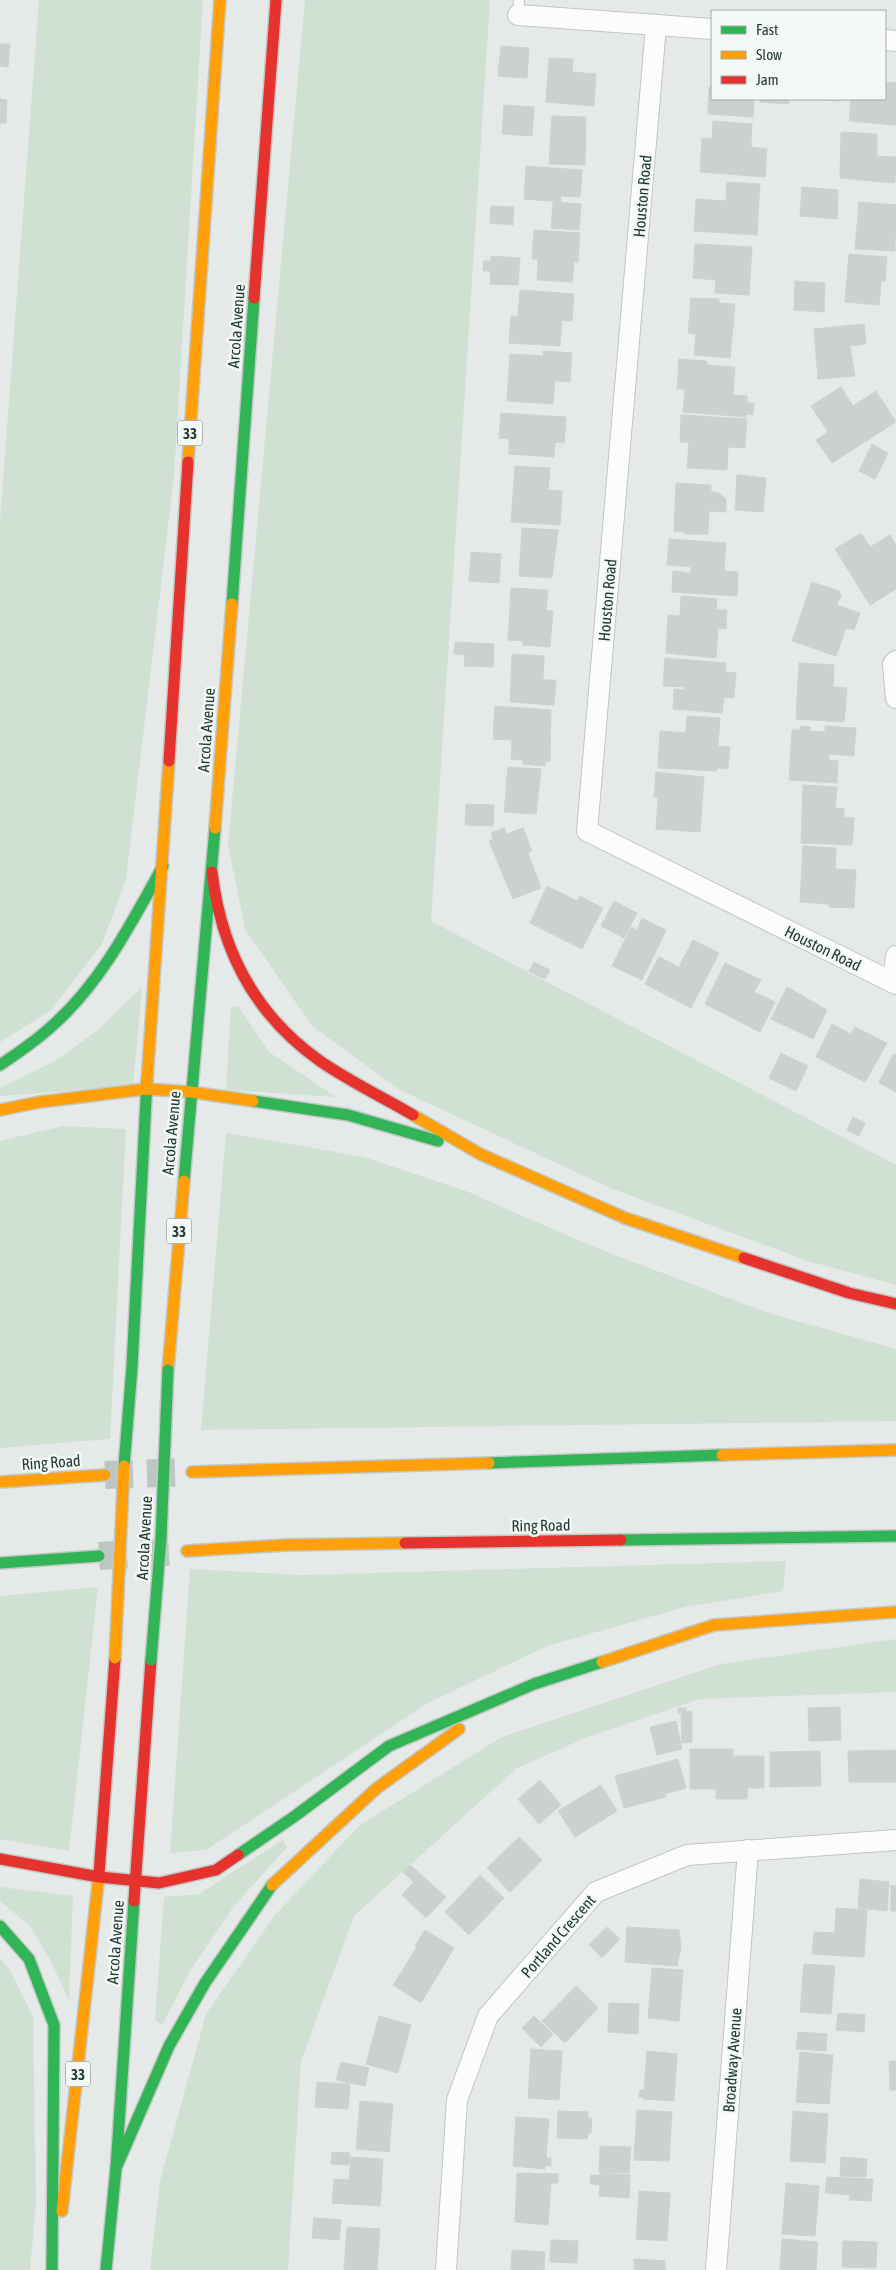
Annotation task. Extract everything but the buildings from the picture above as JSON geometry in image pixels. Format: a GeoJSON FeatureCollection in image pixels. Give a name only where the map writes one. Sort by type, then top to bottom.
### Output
{"type":"FeatureCollection","features":[{"type":"Feature","properties":{"kind":"main road","name":"Arcola Avenue"},"geometry":{"type":"LineString","coordinates":[[56,2270],[99,1877],[115,1658],[146,1089],[163,866],[220,0]]}},
{"type":"Feature","properties":{"kind":"main road","name":"Arcola Avenue"},"geometry":{"type":"LineString","coordinates":[[106,2270],[116,2168],[161,1538],[168,1370],[191,1092],[212,872],[276,0]]}},
{"type":"Feature","properties":{"kind":"main road"},"geometry":{"type":"LineString","coordinates":[[0,1065],[24,1051],[82,998],[120,944],[163,866]]}},
{"type":"Feature","properties":{"kind":"main road"},"geometry":{"type":"LineString","coordinates":[[212,872],[216,904],[225,935],[243,977],[271,1018],[320,1061],[480,1154],[625,1218],[849,1293],[896,1304]]}},
{"type":"Feature","properties":{"kind":"main road"},"geometry":{"type":"LineString","coordinates":[[0,1110],[40,1102],[146,1089],[191,1092],[348,1115],[480,1154]]}},
{"type":"Feature","properties":{"kind":"main road"},"geometry":{"type":"LineString","coordinates":[[192,1472],[896,1450]]}},
{"type":"Feature","properties":{"kind":"main road","name":"Ring Road"},"geometry":{"type":"LineString","coordinates":[[0,1482],[104,1476]]}},
{"type":"Feature","properties":{"kind":"main road","name":"Ring Road"},"geometry":{"type":"LineString","coordinates":[[187,1551],[286,1545],[896,1536]]}},
{"type":"Feature","properties":{"kind":"main road"},"geometry":{"type":"LineString","coordinates":[[0,1564],[99,1556]]}},
{"type":"Feature","properties":{"kind":"main road"},"geometry":{"type":"LineString","coordinates":[[0,1859],[99,1877],[159,1883],[216,1870],[295,1816],[389,1746],[534,1684],[714,1625],[896,1612]]}},
{"type":"Feature","properties":{"kind":"main road"},"geometry":{"type":"LineString","coordinates":[[116,2168],[169,2046],[205,1983],[272,1885],[377,1788],[456,1731],[534,1684]]}},
{"type":"Feature","properties":{"kind":"main road"},"geometry":{"type":"LineString","coordinates":[[0,1926],[29,1959],[54,2025],[52,2270]]}},
{"type":"Feature","properties":{"kind":"street"},"geometry":{"type":"LineString","coordinates":[[518,7],[656,26],[711,29]]}},
{"type":"Feature","properties":{"kind":"street","name":"Houston Road"},"geometry":{"type":"LineString","coordinates":[[656,26],[587,830],[894,983]]}},
{"type":"Feature","properties":{"kind":"street"},"geometry":{"type":"LineString","coordinates":[[896,661],[893,664],[896,698]]}},
{"type":"Feature","properties":{"kind":"street"},"geometry":{"type":"LineString","coordinates":[[894,983],[896,956]]}},
{"type":"Feature","properties":{"kind":"street","name":"Portland Crescent"},"geometry":{"type":"LineString","coordinates":[[446,2270],[457,2100],[488,2016],[596,1892],[687,1854],[896,1840]]}},
{"type":"Feature","properties":{"kind":"street","name":"Broadway Avenue"},"geometry":{"type":"LineString","coordinates":[[716,2270],[748,1850]]}},
{"type":"Feature","properties":{"kind":"green space"},"geometry":{"type":"Polygon","coordinates":[[[39,0],[203,0],[174,476],[126,879],[102,944],[50,1011],[0,1042],[0,521],[39,0]]]}},
{"type":"Feature","properties":{"kind":"green space"},"geometry":{"type":"Polygon","coordinates":[[[305,0],[490,0],[431,921],[896,1165],[896,1285],[808,1261],[610,1188],[400,1090],[312,1026],[245,929],[228,845],[305,0]]]}},
{"type":"Feature","properties":{"kind":"green space"},"geometry":{"type":"Polygon","coordinates":[[[142,987],[133,1086],[0,1096],[0,1088],[55,1061],[98,1030],[142,987]]]}},
{"type":"Feature","properties":{"kind":"green space"},"geometry":{"type":"Polygon","coordinates":[[[238,1006],[269,1052],[336,1097],[226,1090],[231,1007],[238,1006]]]}},
{"type":"Feature","properties":{"kind":"green space"},"geometry":{"type":"Polygon","coordinates":[[[63,1126],[126,1129],[110,1439],[0,1448],[0,1141],[63,1126]]]}},
{"type":"Feature","properties":{"kind":"green space"},"geometry":{"type":"Polygon","coordinates":[[[226,1133],[364,1157],[466,1191],[589,1245],[765,1312],[896,1349],[896,1421],[201,1430],[226,1133]]]}},
{"type":"Feature","properties":{"kind":"green space"},"geometry":{"type":"Polygon","coordinates":[[[786,1561],[783,1591],[685,1607],[547,1646],[428,1703],[206,1850],[170,1853],[190,1569],[303,1575],[786,1561]]]}},
{"type":"Feature","properties":{"kind":"green space"},"geometry":{"type":"Polygon","coordinates":[[[98,1587],[69,1851],[0,1839],[0,1596],[98,1587]]]}},
{"type":"Feature","properties":{"kind":"green space"},"geometry":{"type":"Polygon","coordinates":[[[896,1639],[896,1692],[700,1699],[590,1736],[517,1768],[354,1916],[301,2061],[288,2270],[150,2270],[160,2181],[206,2014],[275,1915],[360,1825],[502,1737],[721,1664],[896,1639]]]}},
{"type":"Feature","properties":{"kind":"green space"},"geometry":{"type":"Polygon","coordinates":[[[283,1840],[287,1847],[234,1906],[190,1971],[162,2025],[155,2020],[164,1897],[199,1894],[283,1840]]]}},
{"type":"Feature","properties":{"kind":"green space"},"geometry":{"type":"Polygon","coordinates":[[[0,1887],[73,1896],[69,2001],[51,1961],[30,1926],[0,1901],[0,1887]]]}},
{"type":"Feature","properties":{"kind":"green space"},"geometry":{"type":"Polygon","coordinates":[[[0,1959],[10,1970],[33,2017],[36,2203],[30,2270],[0,2270],[0,1959]]]}},
{"type":"Feature","properties":{"kind":"tunnel"},"geometry":{"type":"LineString","coordinates":[[105,1475],[188,1472]]}},
{"type":"Feature","properties":{"kind":"tunnel"},"geometry":{"type":"LineString","coordinates":[[99,1556],[182,1551]]}},
{"type":"Feature","properties":{"kind":"traffic: fast"},"geometry":{"type":"LineString","coordinates":[[232,604],[254,298]]}},
{"type":"Feature","properties":{"kind":"traffic: fast"},"geometry":{"type":"LineString","coordinates":[[184,1181],[215,828]]}},
{"type":"Feature","properties":{"kind":"traffic: fast"},"geometry":{"type":"LineString","coordinates":[[0,1065],[27,1047],[46,1031],[86,991],[114,951],[163,866]]}},
{"type":"Feature","properties":{"kind":"traffic: fast"},"geometry":{"type":"LineString","coordinates":[[124,1466],[132,1367],[147,1081]]}},
{"type":"Feature","properties":{"kind":"traffic: fast"},"geometry":{"type":"LineString","coordinates":[[253,1101],[348,1115],[438,1141]]}},
{"type":"Feature","properties":{"kind":"traffic: fast"},"geometry":{"type":"LineString","coordinates":[[151,1660],[161,1538],[168,1370]]}},
{"type":"Feature","properties":{"kind":"traffic: fast"},"geometry":{"type":"LineString","coordinates":[[489,1463],[722,1455]]}},
{"type":"Feature","properties":{"kind":"traffic: fast"},"geometry":{"type":"LineString","coordinates":[[621,1540],[896,1536]]}},
{"type":"Feature","properties":{"kind":"traffic: fast"},"geometry":{"type":"LineString","coordinates":[[0,1563],[99,1556]]}},
{"type":"Feature","properties":{"kind":"traffic: fast"},"geometry":{"type":"LineString","coordinates":[[238,1855],[295,1816],[389,1746],[534,1684],[602,1662]]}},
{"type":"Feature","properties":{"kind":"traffic: fast"},"geometry":{"type":"LineString","coordinates":[[116,2168],[169,2046],[205,1983],[272,1885]]}},
{"type":"Feature","properties":{"kind":"traffic: fast"},"geometry":{"type":"LineString","coordinates":[[106,2270],[116,2168],[134,1901]]}},
{"type":"Feature","properties":{"kind":"traffic: fast"},"geometry":{"type":"LineString","coordinates":[[0,1926],[29,1959],[54,2025],[52,2270]]}},
{"type":"Feature","properties":{"kind":"traffic: slow"},"geometry":{"type":"LineString","coordinates":[[188,462],[220,0]]}},
{"type":"Feature","properties":{"kind":"traffic: slow"},"geometry":{"type":"LineString","coordinates":[[215,828],[232,604]]}},
{"type":"Feature","properties":{"kind":"traffic: slow"},"geometry":{"type":"LineString","coordinates":[[147,1081],[169,761]]}},
{"type":"Feature","properties":{"kind":"traffic: slow"},"geometry":{"type":"LineString","coordinates":[[0,1110],[40,1102],[146,1089],[191,1092],[253,1101]]}},
{"type":"Feature","properties":{"kind":"traffic: slow"},"geometry":{"type":"LineString","coordinates":[[413,1115],[480,1154],[625,1218],[744,1258]]}},
{"type":"Feature","properties":{"kind":"traffic: slow"},"geometry":{"type":"LineString","coordinates":[[168,1370],[184,1181]]}},
{"type":"Feature","properties":{"kind":"traffic: slow"},"geometry":{"type":"LineString","coordinates":[[722,1455],[896,1450]]}},
{"type":"Feature","properties":{"kind":"traffic: slow"},"geometry":{"type":"LineString","coordinates":[[192,1472],[489,1463]]}},
{"type":"Feature","properties":{"kind":"traffic: slow"},"geometry":{"type":"LineString","coordinates":[[115,1658],[124,1466]]}},
{"type":"Feature","properties":{"kind":"traffic: slow"},"geometry":{"type":"LineString","coordinates":[[0,1482],[105,1475]]}},
{"type":"Feature","properties":{"kind":"traffic: slow"},"geometry":{"type":"LineString","coordinates":[[187,1551],[286,1545],[405,1543]]}},
{"type":"Feature","properties":{"kind":"traffic: slow"},"geometry":{"type":"LineString","coordinates":[[602,1662],[714,1625],[896,1612]]}},
{"type":"Feature","properties":{"kind":"traffic: slow"},"geometry":{"type":"LineString","coordinates":[[272,1885],[377,1788],[459,1729]]}},
{"type":"Feature","properties":{"kind":"traffic: slow"},"geometry":{"type":"LineString","coordinates":[[62,2211],[99,1874]]}},
{"type":"Feature","properties":{"kind":"traffic: jam"},"geometry":{"type":"LineString","coordinates":[[254,298],[276,0]]}},
{"type":"Feature","properties":{"kind":"traffic: jam"},"geometry":{"type":"LineString","coordinates":[[169,761],[188,462]]}},
{"type":"Feature","properties":{"kind":"traffic: jam"},"geometry":{"type":"LineString","coordinates":[[212,872],[217,901],[233,954],[245,979],[277,1023],[297,1043],[320,1061],[413,1115]]}},
{"type":"Feature","properties":{"kind":"traffic: jam"},"geometry":{"type":"LineString","coordinates":[[744,1258],[849,1293],[896,1304]]}},
{"type":"Feature","properties":{"kind":"traffic: jam"},"geometry":{"type":"LineString","coordinates":[[405,1543],[621,1540]]}},
{"type":"Feature","properties":{"kind":"traffic: jam"},"geometry":{"type":"LineString","coordinates":[[99,1874],[115,1658]]}},
{"type":"Feature","properties":{"kind":"traffic: jam"},"geometry":{"type":"LineString","coordinates":[[134,1901],[151,1660]]}},
{"type":"Feature","properties":{"kind":"traffic: jam"},"geometry":{"type":"LineString","coordinates":[[0,1859],[99,1877],[159,1883],[216,1870],[238,1855]]}}]}
